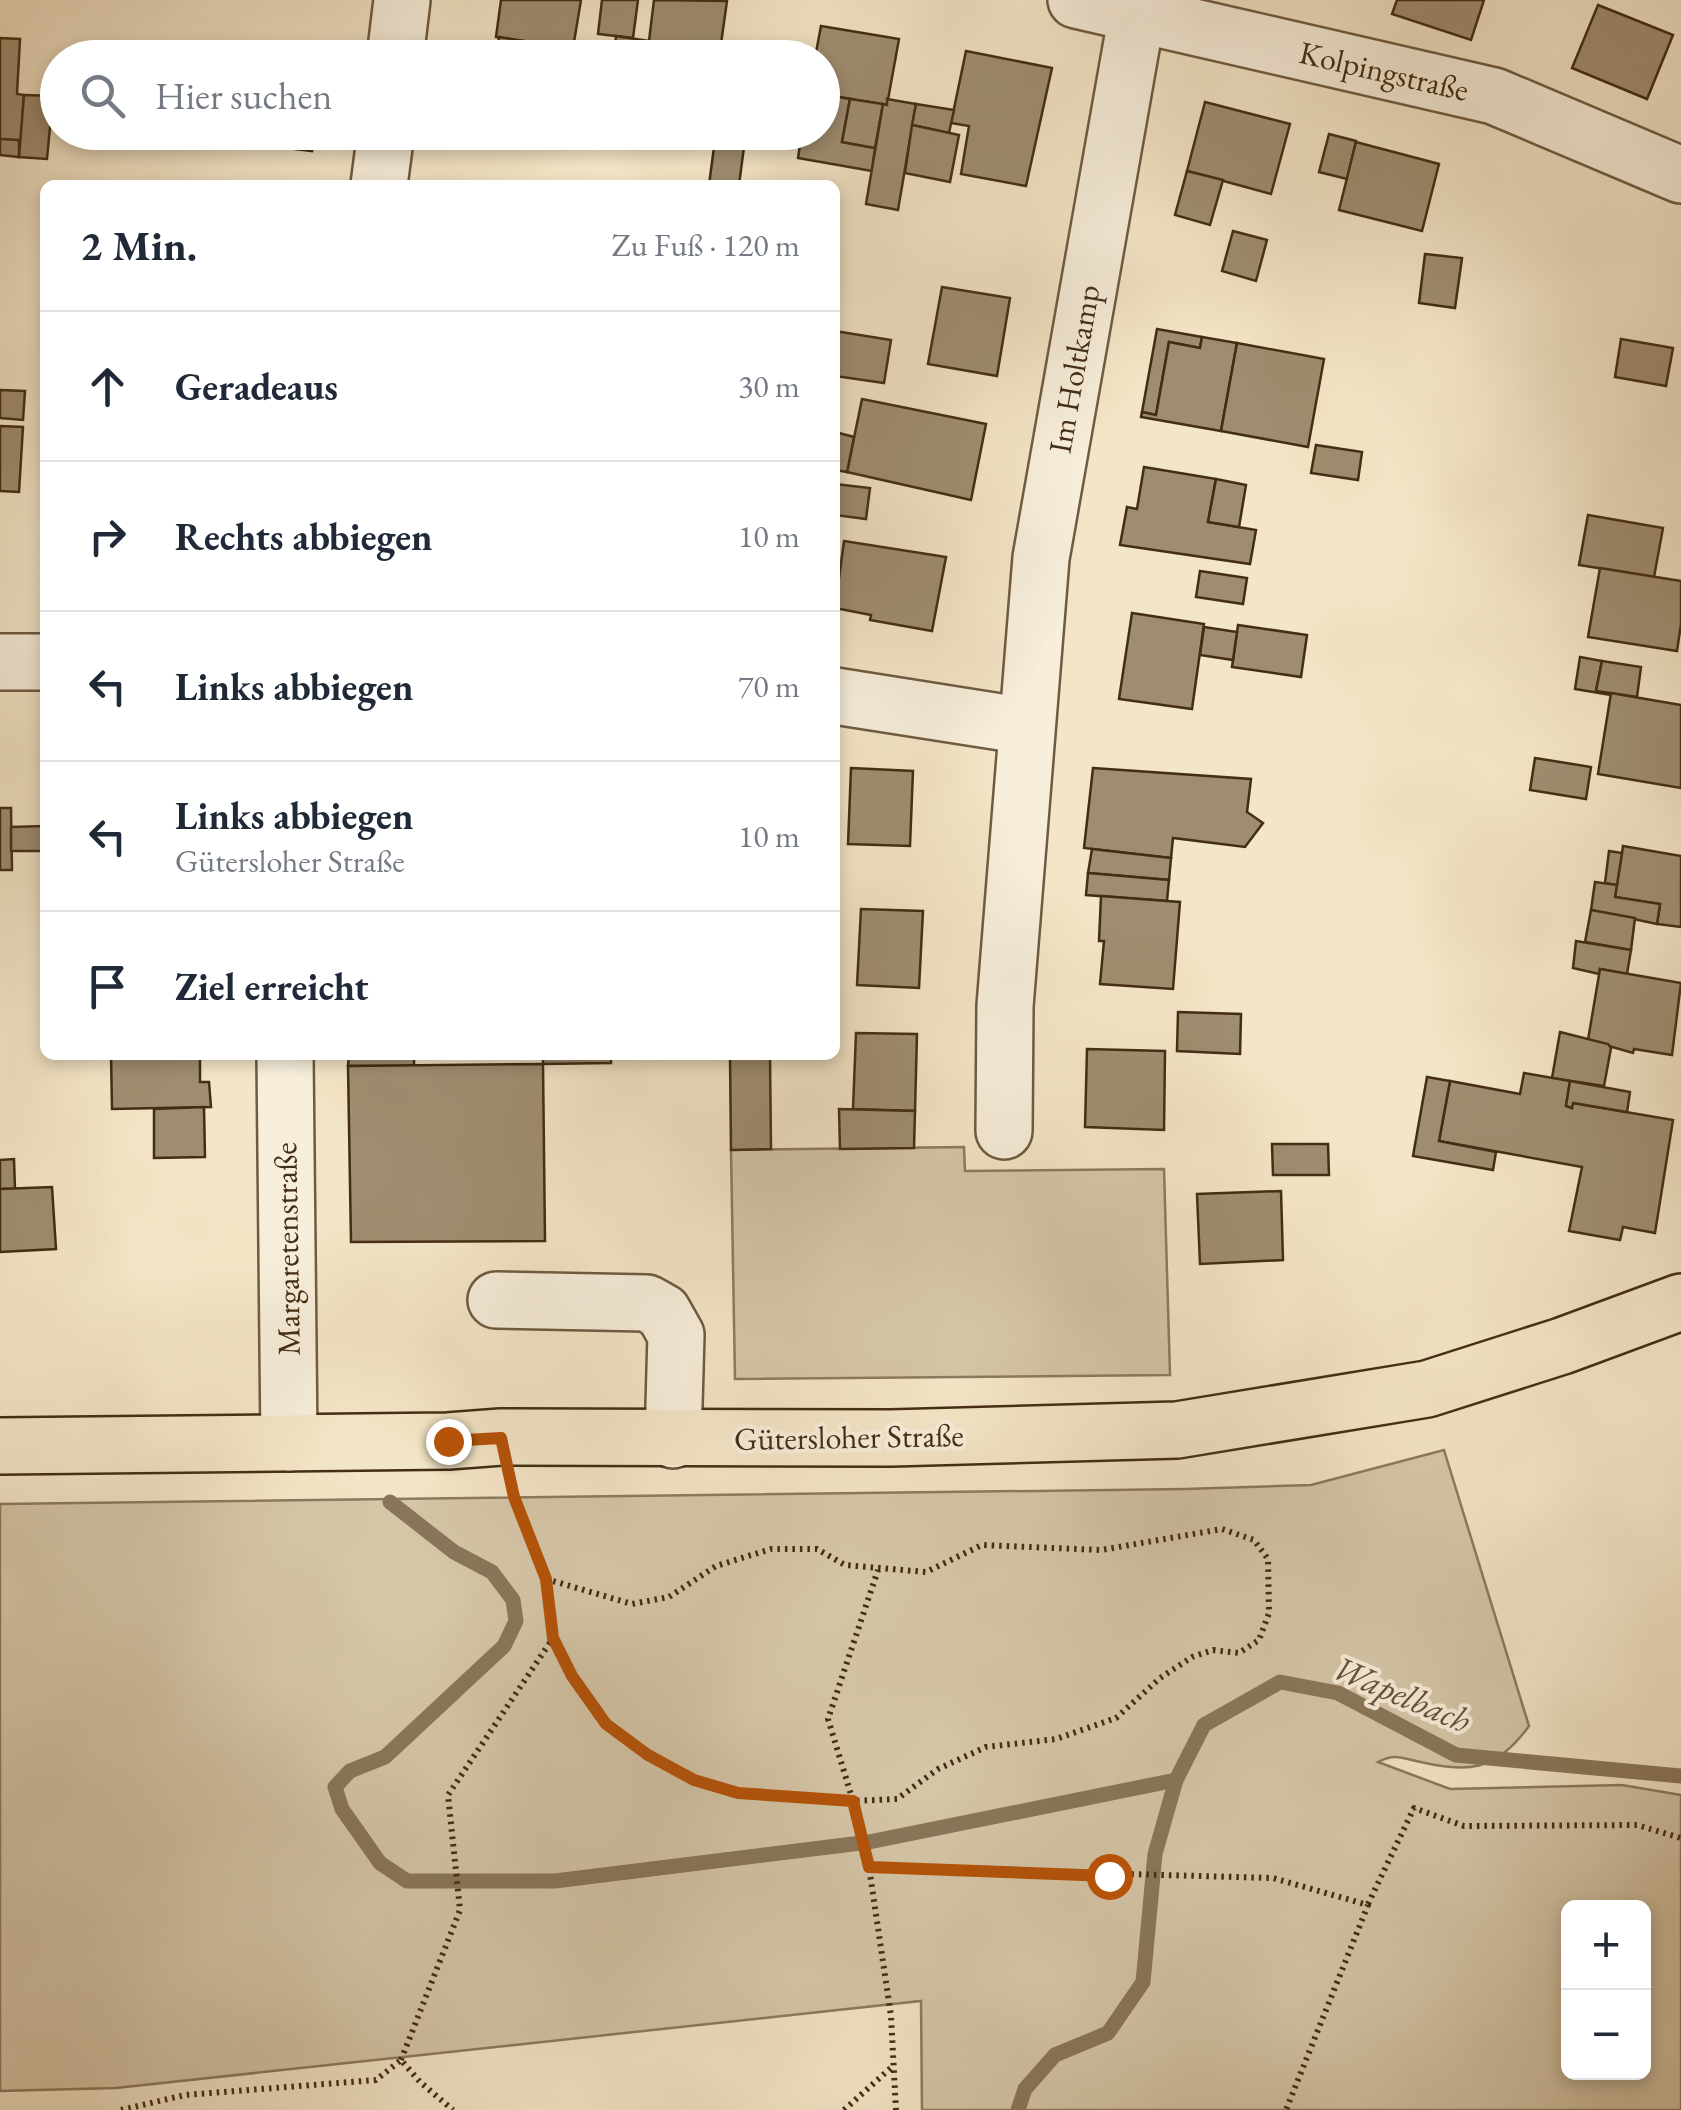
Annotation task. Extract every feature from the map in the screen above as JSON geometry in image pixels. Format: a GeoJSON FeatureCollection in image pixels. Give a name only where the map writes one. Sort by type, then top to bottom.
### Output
{"type":"FeatureCollection","features":[{"type":"Feature","properties":{"kind":"main road","name":"Gütersloher Straße"},"geometry":{"type":"LineString","coordinates":[[0,1446],[501,1438],[891,1438],[1178,1430],[1428,1389],[1681,1302]]}},
{"type":"Feature","properties":{"kind":"street"},"geometry":{"type":"LineString","coordinates":[[397,40],[402,0]]}},
{"type":"Feature","properties":{"kind":"street","name":"Kolpingstraße"},"geometry":{"type":"LineString","coordinates":[[1076,0],[1166,12],[1494,96],[1681,175]]}},
{"type":"Feature","properties":{"kind":"street","name":"Im Holtkamp"},"geometry":{"type":"LineString","coordinates":[[1004,1131],[1004,1006],[1041,558],[1166,12]]}},
{"type":"Feature","properties":{"kind":"street"},"geometry":{"type":"LineString","coordinates":[[380,180],[384,150]]}},
{"type":"Feature","properties":{"kind":"street"},"geometry":{"type":"LineString","coordinates":[[0,662],[40,662]]}},
{"type":"Feature","properties":{"kind":"street"},"geometry":{"type":"LineString","coordinates":[[840,697],[1026,726]]}},
{"type":"Feature","properties":{"kind":"street","name":"Margaretenstraße"},"geometry":{"type":"LineString","coordinates":[[285,1060],[289,1442]]}},
{"type":"Feature","properties":{"kind":"street"},"geometry":{"type":"LineString","coordinates":[[496,1300],[647,1303],[663,1312],[676,1335],[673,1440]]}},
{"type":"Feature","properties":{"kind":"path"},"geometry":{"type":"LineString","coordinates":[[501,1438],[514,1497],[546,1579],[553,1638],[572,1676],[606,1724],[648,1755],[694,1780],[738,1793],[853,1801],[897,1799],[938,1769],[986,1747],[1056,1739],[1116,1718],[1160,1678],[1192,1657],[1212,1650],[1238,1653],[1259,1640],[1269,1613],[1268,1559],[1254,1540],[1222,1529],[1101,1550],[982,1545],[926,1572],[846,1566],[817,1548],[771,1548],[716,1566],[669,1597],[632,1604],[546,1579]]}},
{"type":"Feature","properties":{"kind":"path"},"geometry":{"type":"LineString","coordinates":[[878,1570],[828,1719],[869,1867],[891,2016],[896,2110]]}},
{"type":"Feature","properties":{"kind":"path"},"geometry":{"type":"LineString","coordinates":[[121,2110],[185,2095],[376,2080],[401,2060],[460,1910],[448,1795],[553,1638]]}},
{"type":"Feature","properties":{"kind":"path"},"geometry":{"type":"LineString","coordinates":[[1286,2110],[1368,1904],[1414,1808],[1464,1826],[1637,1825],[1681,1838]]}},
{"type":"Feature","properties":{"kind":"path"},"geometry":{"type":"LineString","coordinates":[[869,1867],[1273,1878],[1368,1904]]}},
{"type":"Feature","properties":{"kind":"path"},"geometry":{"type":"LineString","coordinates":[[401,2060],[452,2110]]}},
{"type":"Feature","properties":{"kind":"path"},"geometry":{"type":"LineString","coordinates":[[844,2110],[894,2065]]}},
{"type":"Feature","properties":{"kind":"shaded area"},"geometry":{"type":"Polygon","coordinates":[[[964,1147],[965,1171],[1164,1169],[1170,1375],[735,1379],[731,1150],[964,1147]]]}},
{"type":"Feature","properties":{"kind":"shaded area"},"geometry":{"type":"Polygon","coordinates":[[[1444,1450],[1529,1726],[1505,1753],[1480,1765],[1451,1767],[1397,1757],[1378,1762],[1450,1789],[1622,1785],[1681,1795],[1681,2110],[922,2110],[921,2001],[116,2088],[0,2091],[0,1504],[1311,1485],[1444,1450]]]}},
{"type":"Feature","properties":{"kind":"building"},"geometry":{"type":"Polygon","coordinates":[[[501,0],[581,0],[574,40],[496,37],[501,0]]]}},
{"type":"Feature","properties":{"kind":"building"},"geometry":{"type":"Polygon","coordinates":[[[602,0],[638,0],[633,38],[598,34],[602,0]]]}},
{"type":"Feature","properties":{"kind":"building"},"geometry":{"type":"Polygon","coordinates":[[[654,0],[727,1],[722,40],[649,40],[654,0]]]}},
{"type":"Feature","properties":{"kind":"building"},"geometry":{"type":"Polygon","coordinates":[[[1397,0],[1484,0],[1471,40],[1392,14],[1397,0]]]}},
{"type":"Feature","properties":{"kind":"building"},"geometry":{"type":"Polygon","coordinates":[[[1598,5],[1673,35],[1647,99],[1572,68],[1598,5]]]}},
{"type":"Feature","properties":{"kind":"building"},"geometry":{"type":"Polygon","coordinates":[[[821,26],[899,39],[887,105],[840,97],[840,40],[818,40],[821,26]]]}},
{"type":"Feature","properties":{"kind":"building"},"geometry":{"type":"Polygon","coordinates":[[[0,38],[20,39],[17,94],[24,95],[21,141],[0,139],[0,38]]]}},
{"type":"Feature","properties":{"kind":"building"},"geometry":{"type":"Polygon","coordinates":[[[966,51],[1052,68],[1026,186],[961,174],[969,126],[951,123],[966,51]]]}},
{"type":"Feature","properties":{"kind":"building"},"geometry":{"type":"Polygon","coordinates":[[[24,95],[40,96],[40,150],[48,150],[47,159],[19,157],[24,95]]]}},
{"type":"Feature","properties":{"kind":"building"},"geometry":{"type":"Polygon","coordinates":[[[840,97],[850,99],[842,142],[875,148],[872,171],[798,158],[799,150],[840,150],[840,97]]]}},
{"type":"Feature","properties":{"kind":"building"},"geometry":{"type":"Polygon","coordinates":[[[850,99],[883,104],[875,148],[842,142],[850,99]]]}},
{"type":"Feature","properties":{"kind":"building"},"geometry":{"type":"Polygon","coordinates":[[[887,99],[916,104],[898,210],[866,204],[887,99]]]}},
{"type":"Feature","properties":{"kind":"building"},"geometry":{"type":"Polygon","coordinates":[[[1205,102],[1290,124],[1271,194],[1187,171],[1205,102]]]}},
{"type":"Feature","properties":{"kind":"building"},"geometry":{"type":"Polygon","coordinates":[[[916,104],[954,110],[949,133],[912,125],[916,104]]]}},
{"type":"Feature","properties":{"kind":"building"},"geometry":{"type":"Polygon","coordinates":[[[912,125],[959,135],[950,182],[905,173],[912,125]]]}},
{"type":"Feature","properties":{"kind":"building"},"geometry":{"type":"Polygon","coordinates":[[[1329,134],[1356,141],[1347,179],[1319,172],[1329,134]]]}},
{"type":"Feature","properties":{"kind":"building"},"geometry":{"type":"Polygon","coordinates":[[[0,139],[19,140],[19,157],[0,155],[0,139]]]}},
{"type":"Feature","properties":{"kind":"building"},"geometry":{"type":"Polygon","coordinates":[[[1356,142],[1439,164],[1422,231],[1339,210],[1356,142]]]}},
{"type":"Feature","properties":{"kind":"building"},"geometry":{"type":"Polygon","coordinates":[[[714,150],[744,150],[740,180],[710,180],[714,150]]]}},
{"type":"Feature","properties":{"kind":"building"},"geometry":{"type":"Polygon","coordinates":[[[1187,171],[1223,180],[1210,225],[1175,215],[1187,171]]]}},
{"type":"Feature","properties":{"kind":"building"},"geometry":{"type":"Polygon","coordinates":[[[1233,231],[1267,240],[1256,281],[1222,271],[1233,231]]]}},
{"type":"Feature","properties":{"kind":"building"},"geometry":{"type":"Polygon","coordinates":[[[1425,254],[1462,258],[1455,308],[1419,303],[1425,254]]]}},
{"type":"Feature","properties":{"kind":"building"},"geometry":{"type":"Polygon","coordinates":[[[942,287],[1010,298],[997,376],[928,364],[942,287]]]}},
{"type":"Feature","properties":{"kind":"building"},"geometry":{"type":"Polygon","coordinates":[[[1157,329],[1202,337],[1200,348],[1169,342],[1156,415],[1142,412],[1157,329]]]}},
{"type":"Feature","properties":{"kind":"building"},"geometry":{"type":"Polygon","coordinates":[[[840,332],[891,340],[884,383],[840,377],[840,332]]]}},
{"type":"Feature","properties":{"kind":"building"},"geometry":{"type":"Polygon","coordinates":[[[1202,337],[1237,343],[1221,431],[1141,417],[1142,412],[1156,415],[1169,342],[1200,348],[1202,337]]]}},
{"type":"Feature","properties":{"kind":"building"},"geometry":{"type":"Polygon","coordinates":[[[1621,339],[1673,348],[1666,386],[1615,377],[1621,339]]]}},
{"type":"Feature","properties":{"kind":"building"},"geometry":{"type":"Polygon","coordinates":[[[1237,343],[1324,359],[1308,447],[1221,431],[1237,343]]]}},
{"type":"Feature","properties":{"kind":"building"},"geometry":{"type":"Polygon","coordinates":[[[0,390],[25,391],[23,420],[0,418],[0,390]]]}},
{"type":"Feature","properties":{"kind":"building"},"geometry":{"type":"Polygon","coordinates":[[[862,399],[986,424],[971,500],[847,472],[862,399]]]}},
{"type":"Feature","properties":{"kind":"building"},"geometry":{"type":"Polygon","coordinates":[[[0,426],[23,427],[19,492],[0,491],[0,426]]]}},
{"type":"Feature","properties":{"kind":"building"},"geometry":{"type":"Polygon","coordinates":[[[840,433],[854,437],[847,472],[840,471],[840,433]]]}},
{"type":"Feature","properties":{"kind":"building"},"geometry":{"type":"Polygon","coordinates":[[[1316,445],[1362,452],[1358,480],[1311,473],[1316,445]]]}},
{"type":"Feature","properties":{"kind":"building"},"geometry":{"type":"Polygon","coordinates":[[[1144,467],[1216,479],[1208,522],[1256,530],[1250,564],[1120,545],[1127,507],[1137,509],[1144,467]]]}},
{"type":"Feature","properties":{"kind":"building"},"geometry":{"type":"Polygon","coordinates":[[[1216,479],[1246,485],[1239,527],[1208,522],[1216,479]]]}},
{"type":"Feature","properties":{"kind":"building"},"geometry":{"type":"Polygon","coordinates":[[[840,485],[870,488],[866,519],[840,516],[840,485]]]}},
{"type":"Feature","properties":{"kind":"building"},"geometry":{"type":"Polygon","coordinates":[[[1588,515],[1663,528],[1654,577],[1579,565],[1588,515]]]}},
{"type":"Feature","properties":{"kind":"building"},"geometry":{"type":"Polygon","coordinates":[[[844,541],[946,557],[932,631],[870,620],[871,615],[840,609],[844,541]]]}},
{"type":"Feature","properties":{"kind":"building"},"geometry":{"type":"Polygon","coordinates":[[[1600,568],[1681,581],[1677,651],[1588,637],[1600,568]]]}},
{"type":"Feature","properties":{"kind":"building"},"geometry":{"type":"Polygon","coordinates":[[[1200,571],[1247,578],[1243,604],[1196,597],[1200,571]]]}},
{"type":"Feature","properties":{"kind":"building"},"geometry":{"type":"Polygon","coordinates":[[[1132,613],[1204,624],[1192,709],[1119,699],[1132,613]]]}},
{"type":"Feature","properties":{"kind":"building"},"geometry":{"type":"Polygon","coordinates":[[[1238,625],[1307,635],[1301,677],[1232,667],[1238,625]]]}},
{"type":"Feature","properties":{"kind":"building"},"geometry":{"type":"Polygon","coordinates":[[[1204,627],[1237,632],[1233,660],[1200,655],[1204,627]]]}},
{"type":"Feature","properties":{"kind":"building"},"geometry":{"type":"Polygon","coordinates":[[[1580,657],[1602,661],[1596,691],[1611,695],[1575,689],[1580,657]]]}},
{"type":"Feature","properties":{"kind":"building"},"geometry":{"type":"Polygon","coordinates":[[[1602,661],[1641,667],[1637,697],[1596,691],[1602,661]]]}},
{"type":"Feature","properties":{"kind":"building"},"geometry":{"type":"Polygon","coordinates":[[[1611,693],[1681,705],[1681,788],[1598,774],[1611,693]]]}},
{"type":"Feature","properties":{"kind":"building"},"geometry":{"type":"Polygon","coordinates":[[[1535,758],[1591,767],[1586,799],[1530,790],[1535,758]]]}},
{"type":"Feature","properties":{"kind":"building"},"geometry":{"type":"Polygon","coordinates":[[[851,768],[913,771],[910,846],[848,844],[851,768]]]}},
{"type":"Feature","properties":{"kind":"building"},"geometry":{"type":"Polygon","coordinates":[[[1093,768],[1251,779],[1247,812],[1263,823],[1245,847],[1173,838],[1171,858],[1084,848],[1093,768]]]}},
{"type":"Feature","properties":{"kind":"building"},"geometry":{"type":"Polygon","coordinates":[[[0,808],[11,808],[12,870],[0,870],[0,808]]]}},
{"type":"Feature","properties":{"kind":"building"},"geometry":{"type":"Polygon","coordinates":[[[40,826],[40,851],[11,851],[11,827],[40,826]]]}},
{"type":"Feature","properties":{"kind":"building"},"geometry":{"type":"Polygon","coordinates":[[[1623,846],[1681,856],[1681,927],[1657,924],[1660,904],[1615,897],[1623,846]]]}},
{"type":"Feature","properties":{"kind":"building"},"geometry":{"type":"Polygon","coordinates":[[[1092,849],[1171,858],[1169,880],[1088,873],[1092,849]]]}},
{"type":"Feature","properties":{"kind":"building"},"geometry":{"type":"Polygon","coordinates":[[[1609,851],[1622,853],[1617,885],[1605,883],[1609,851]]]}},
{"type":"Feature","properties":{"kind":"building"},"geometry":{"type":"Polygon","coordinates":[[[1088,873],[1169,880],[1167,901],[1086,895],[1088,873]]]}},
{"type":"Feature","properties":{"kind":"building"},"geometry":{"type":"Polygon","coordinates":[[[1595,882],[1617,885],[1615,897],[1660,904],[1657,924],[1591,910],[1595,882]]]}},
{"type":"Feature","properties":{"kind":"building"},"geometry":{"type":"Polygon","coordinates":[[[1101,896],[1180,902],[1173,989],[1100,984],[1104,941],[1099,941],[1101,896]]]}},
{"type":"Feature","properties":{"kind":"building"},"geometry":{"type":"Polygon","coordinates":[[[861,909],[923,911],[919,988],[857,985],[861,909]]]}},
{"type":"Feature","properties":{"kind":"building"},"geometry":{"type":"Polygon","coordinates":[[[1591,910],[1635,918],[1631,950],[1585,942],[1591,910]]]}},
{"type":"Feature","properties":{"kind":"building"},"geometry":{"type":"Polygon","coordinates":[[[1576,941],[1631,950],[1627,974],[1600,969],[1599,974],[1573,968],[1576,941]]]}},
{"type":"Feature","properties":{"kind":"building"},"geometry":{"type":"Polygon","coordinates":[[[1600,969],[1681,983],[1672,1055],[1634,1049],[1633,1053],[1588,1040],[1600,969]]]}},
{"type":"Feature","properties":{"kind":"building"},"geometry":{"type":"Polygon","coordinates":[[[1178,1012],[1241,1014],[1240,1054],[1177,1051],[1178,1012]]]}},
{"type":"Feature","properties":{"kind":"building"},"geometry":{"type":"Polygon","coordinates":[[[1560,1032],[1608,1044],[1611,1048],[1604,1086],[1552,1078],[1560,1032]]]}},
{"type":"Feature","properties":{"kind":"building"},"geometry":{"type":"Polygon","coordinates":[[[856,1033],[917,1034],[915,1111],[853,1109],[856,1033]]]}},
{"type":"Feature","properties":{"kind":"building"},"geometry":{"type":"Polygon","coordinates":[[[1087,1049],[1165,1051],[1164,1130],[1085,1127],[1087,1049]]]}},
{"type":"Feature","properties":{"kind":"building"},"geometry":{"type":"Polygon","coordinates":[[[111,1060],[200,1060],[200,1082],[209,1082],[211,1107],[112,1109],[111,1060]]]}},
{"type":"Feature","properties":{"kind":"building"},"geometry":{"type":"Polygon","coordinates":[[[349,1060],[414,1060],[414,1066],[348,1066],[349,1060]]]}},
{"type":"Feature","properties":{"kind":"building"},"geometry":{"type":"Polygon","coordinates":[[[543,1060],[611,1060],[611,1063],[543,1064],[543,1060]]]}},
{"type":"Feature","properties":{"kind":"building"},"geometry":{"type":"Polygon","coordinates":[[[730,1060],[770,1060],[771,1149],[731,1150],[730,1060]]]}},
{"type":"Feature","properties":{"kind":"building"},"geometry":{"type":"Polygon","coordinates":[[[543,1064],[545,1241],[351,1242],[348,1066],[543,1064]]]}},
{"type":"Feature","properties":{"kind":"building"},"geometry":{"type":"Polygon","coordinates":[[[1524,1073],[1570,1081],[1566,1106],[1572,1108],[1573,1103],[1673,1120],[1655,1233],[1623,1227],[1620,1240],[1569,1231],[1582,1167],[1439,1141],[1450,1081],[1520,1094],[1524,1073]]]}},
{"type":"Feature","properties":{"kind":"building"},"geometry":{"type":"Polygon","coordinates":[[[1427,1077],[1450,1081],[1439,1141],[1496,1152],[1493,1170],[1413,1156],[1427,1077]]]}},
{"type":"Feature","properties":{"kind":"building"},"geometry":{"type":"Polygon","coordinates":[[[1570,1081],[1630,1092],[1627,1112],[1573,1103],[1572,1108],[1566,1106],[1570,1081]]]}},
{"type":"Feature","properties":{"kind":"building"},"geometry":{"type":"Polygon","coordinates":[[[204,1107],[205,1157],[154,1158],[154,1109],[204,1107]]]}},
{"type":"Feature","properties":{"kind":"building"},"geometry":{"type":"Polygon","coordinates":[[[839,1109],[915,1111],[914,1148],[840,1149],[839,1109]]]}},
{"type":"Feature","properties":{"kind":"building"},"geometry":{"type":"Polygon","coordinates":[[[1272,1144],[1328,1144],[1329,1175],[1273,1175],[1272,1144]]]}},
{"type":"Feature","properties":{"kind":"building"},"geometry":{"type":"Polygon","coordinates":[[[14,1159],[15,1189],[0,1189],[0,1160],[14,1159]]]}},
{"type":"Feature","properties":{"kind":"building"},"geometry":{"type":"Polygon","coordinates":[[[52,1187],[56,1249],[0,1252],[0,1189],[52,1187]]]}},
{"type":"Feature","properties":{"kind":"building"},"geometry":{"type":"Polygon","coordinates":[[[1281,1191],[1283,1260],[1200,1264],[1197,1194],[1281,1191]]]}},
{"type":"Feature","properties":{"kind":"waterway"},"geometry":{"type":"LineString","coordinates":[[390,1502],[454,1552],[492,1572],[513,1600],[516,1621],[504,1646],[385,1757],[350,1771],[335,1787],[342,1809],[380,1863],[407,1881],[555,1881],[869,1842],[1176,1780]]}},
{"type":"Feature","properties":{"kind":"waterway","name":"Wapelbach"},"geometry":{"type":"LineString","coordinates":[[1018,2110],[1025,2089],[1055,2055],[1108,2033],[1143,1982],[1155,1854],[1176,1780],[1204,1725],[1280,1682],[1338,1693],[1456,1755],[1681,1776]]}},
{"type":"Feature","properties":{"kind":"route"},"geometry":{"type":"LineString","coordinates":[[448,1441],[501,1438],[514,1497],[546,1579],[553,1638],[572,1676],[606,1724],[648,1755],[694,1780],[738,1793],[853,1801],[869,1867],[1109,1876]]}}]}
